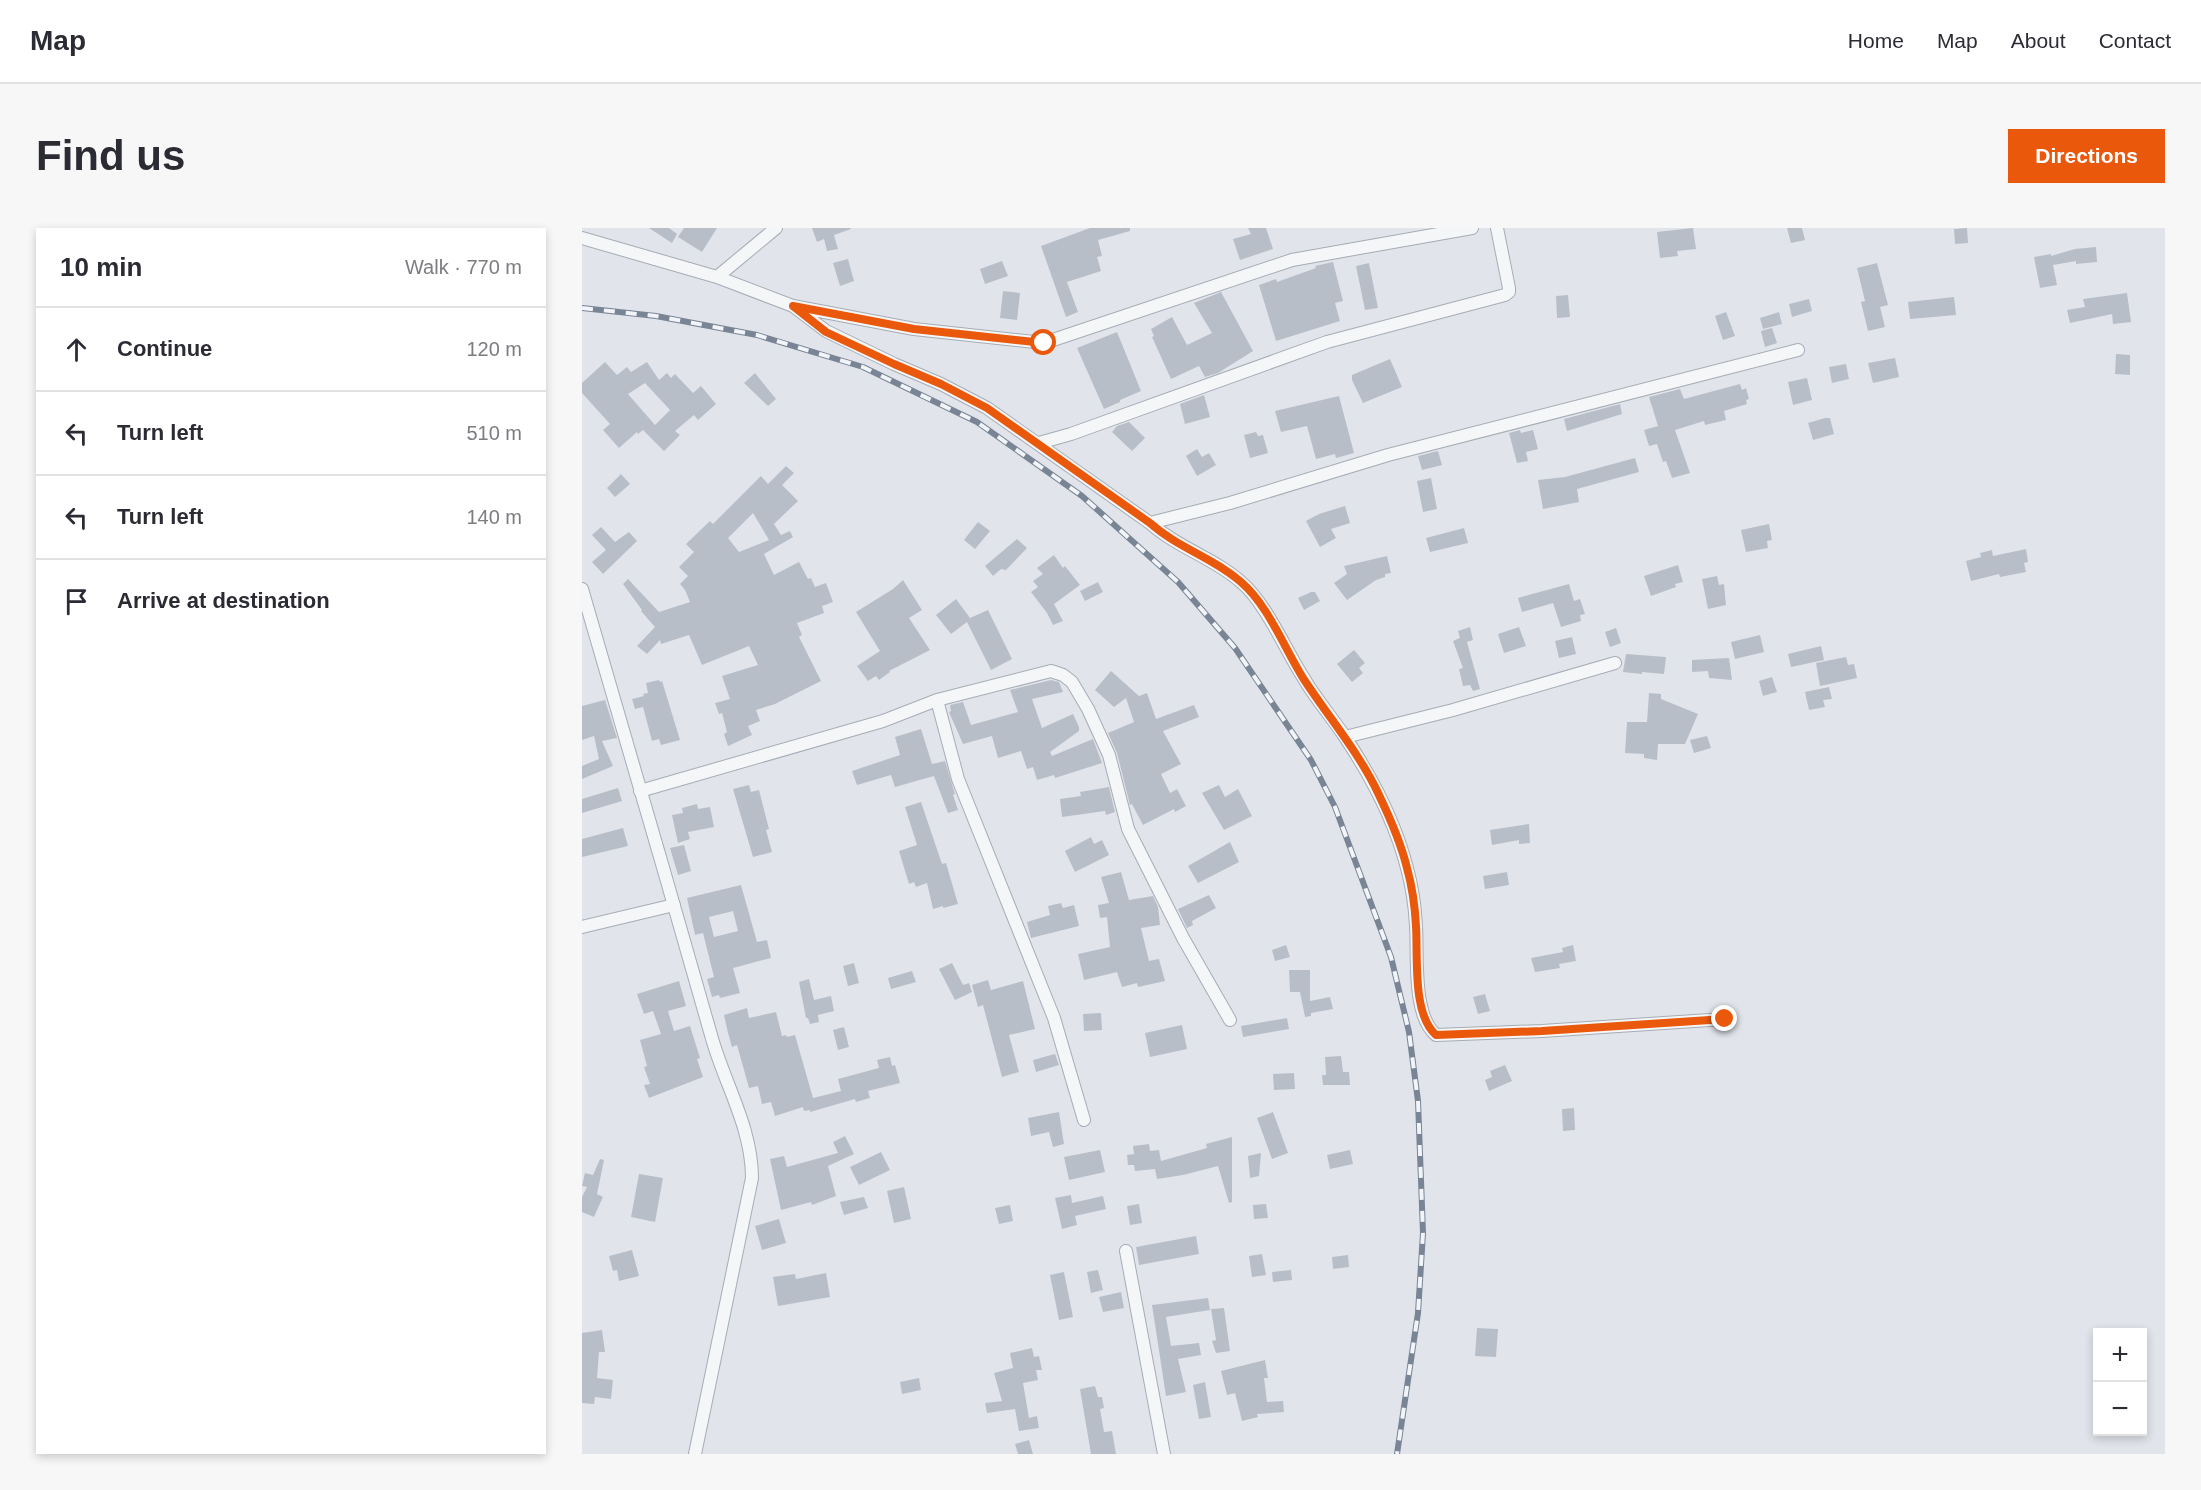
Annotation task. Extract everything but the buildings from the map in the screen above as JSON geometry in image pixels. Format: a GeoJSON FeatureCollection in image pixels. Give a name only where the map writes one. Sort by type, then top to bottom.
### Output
{"type":"FeatureCollection","features":[{"type":"Feature","properties":{"kind":"street"},"geometry":{"type":"LineString","coordinates":[[717,277],[776,228]]}},
{"type":"Feature","properties":{"kind":"street"},"geometry":{"type":"LineString","coordinates":[[582,238],[717,277],[793,306],[914,329],[1044,343],[1292,260],[1443,231],[1472,228]]}},
{"type":"Feature","properties":{"kind":"street"},"geometry":{"type":"LineString","coordinates":[[1039,443],[1103,423],[1327,342],[1505,295],[1509,292],[1509,288],[1497,228]]}},
{"type":"Feature","properties":{"kind":"street"},"geometry":{"type":"LineString","coordinates":[[793,306],[826,332],[987,408],[1150,523],[1164,536],[1214,562],[1253,594],[1304,680],[1345,737],[1378,794],[1407,868],[1416,923],[1418,986],[1422,1010],[1426,1024],[1436,1035],[1542,1031],[1725,1019]]}},
{"type":"Feature","properties":{"kind":"street"},"geometry":{"type":"LineString","coordinates":[[1150,523],[1230,503],[1388,455],[1798,350]]}},
{"type":"Feature","properties":{"kind":"street"},"geometry":{"type":"LineString","coordinates":[[582,589],[713,1041],[749,1139],[752,1158],[752,1178],[695,1454]]}},
{"type":"Feature","properties":{"kind":"street"},"geometry":{"type":"LineString","coordinates":[[1345,737],[1453,710],[1615,663]]}},
{"type":"Feature","properties":{"kind":"street"},"geometry":{"type":"LineString","coordinates":[[640,791],[883,721],[937,700],[1051,671],[1063,675],[1071,682],[1088,709],[1109,755],[1128,829],[1183,938],[1230,1020]]}},
{"type":"Feature","properties":{"kind":"street"},"geometry":{"type":"LineString","coordinates":[[937,700],[958,780],[1054,1018],[1084,1120]]}},
{"type":"Feature","properties":{"kind":"street"},"geometry":{"type":"LineString","coordinates":[[582,927],[674,904]]}},
{"type":"Feature","properties":{"kind":"street"},"geometry":{"type":"LineString","coordinates":[[1126,1251],[1164,1454]]}},
{"type":"Feature","properties":{"kind":"railway"},"geometry":{"type":"LineString","coordinates":[[582,308],[656,316],[757,335],[863,367],[977,422],[1082,496],[1178,582],[1235,648],[1311,760],[1335,807],[1391,957],[1409,1032],[1418,1101],[1423,1233],[1418,1313],[1397,1454]]}},
{"type":"Feature","properties":{"kind":"route"},"geometry":{"type":"LineString","coordinates":[[1044,343],[914,329],[793,306],[826,332],[941,384],[987,408],[1150,523],[1164,536],[1214,562],[1253,594],[1304,680],[1364,767],[1394,832],[1407,868],[1416,923],[1418,986],[1426,1024],[1432,1032],[1440,1036],[1725,1019]]}}]}
